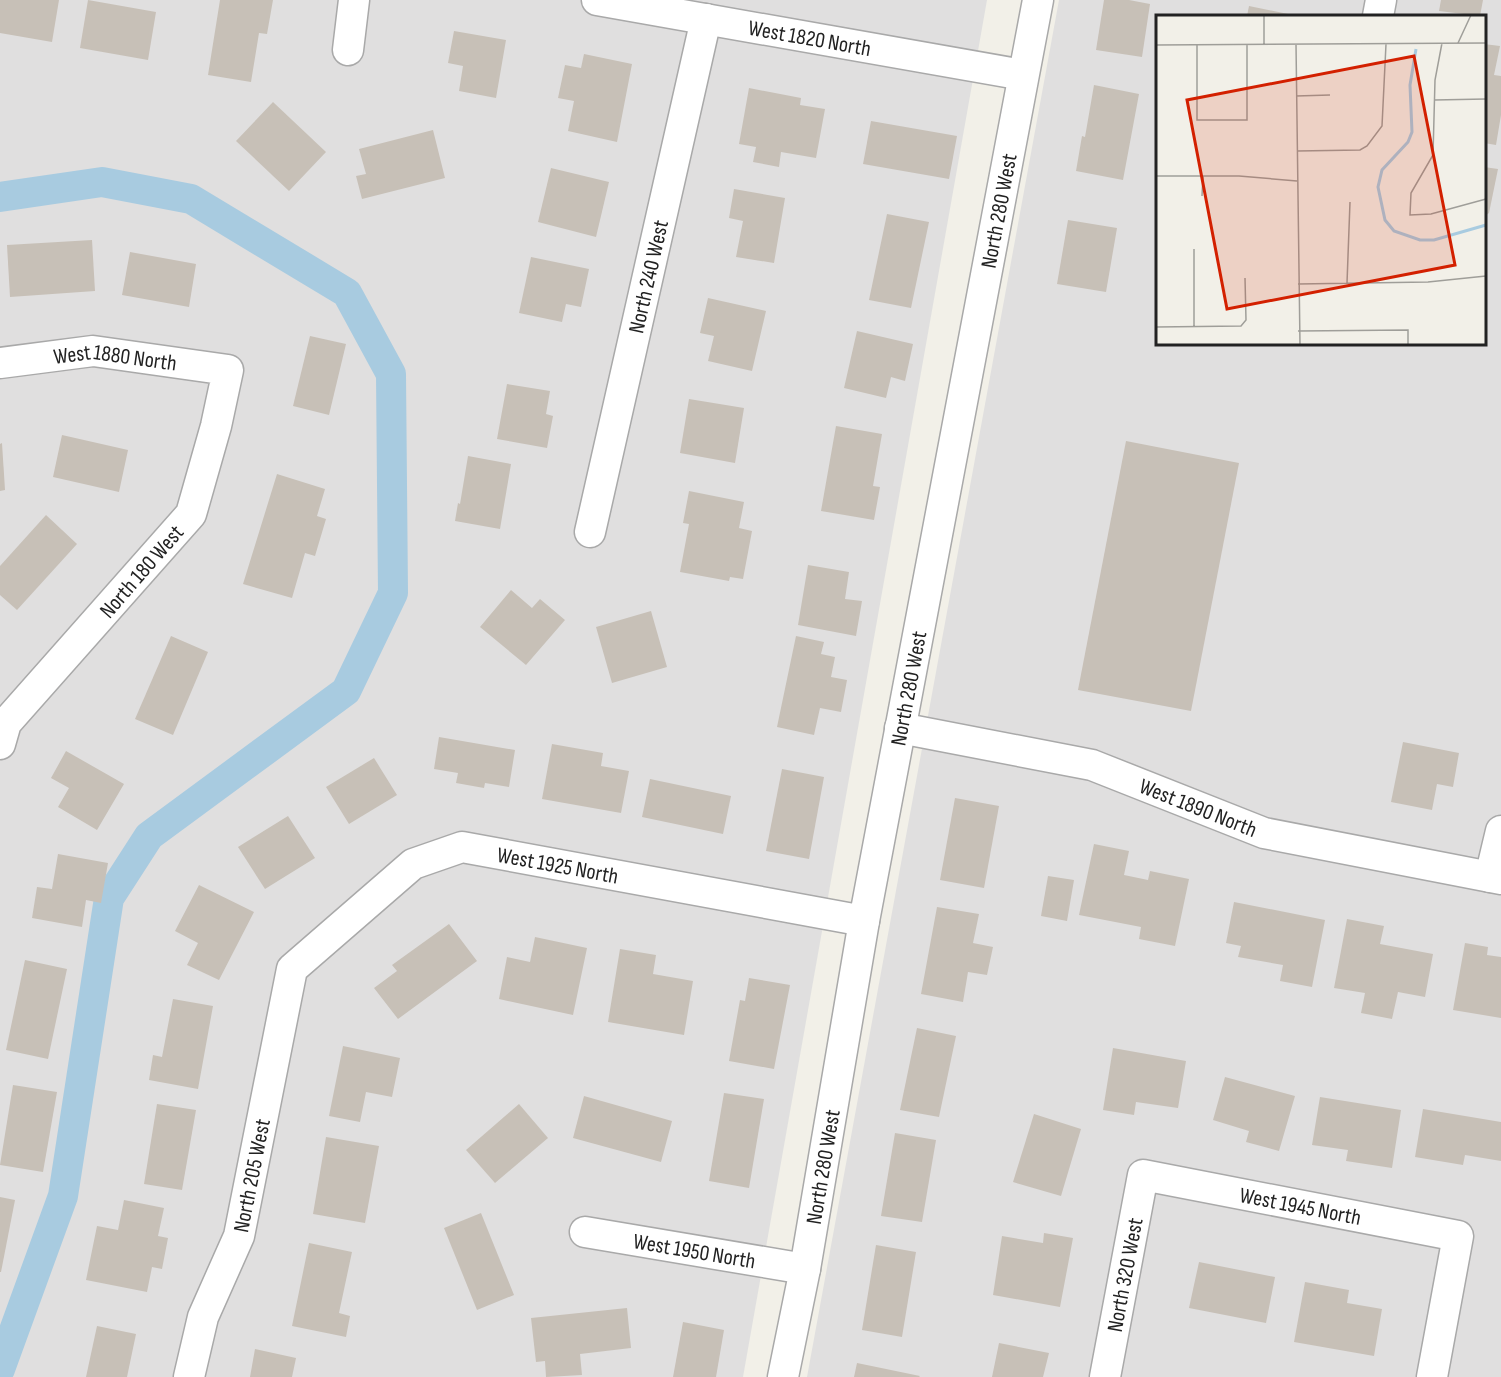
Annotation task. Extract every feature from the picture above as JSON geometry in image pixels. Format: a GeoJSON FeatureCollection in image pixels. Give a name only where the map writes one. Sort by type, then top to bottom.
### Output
{"type":"FeatureCollection","features":[{"type":"Feature","properties":{"kind":"street"},"geometry":{"type":"LineString","coordinates":[[348,50],[354,0]]}},
{"type":"Feature","properties":{"kind":"street","name":"West 1820 North"},"geometry":{"type":"LineString","coordinates":[[597,0],[1023,75]]}},
{"type":"Feature","properties":{"kind":"street","name":"North 280 West"},"geometry":{"type":"LineString","coordinates":[[783,1377],[805,1269],[864,921],[1038,0]]}},
{"type":"Feature","properties":{"kind":"street"},"geometry":{"type":"LineString","coordinates":[[1378,15],[1381,0]]}},
{"type":"Feature","properties":{"kind":"street","name":"North 240 West"},"geometry":{"type":"LineString","coordinates":[[590,532],[706,19]]}},
{"type":"Feature","properties":{"kind":"street","name":"West 1880 North"},"geometry":{"type":"LineString","coordinates":[[0,363],[93,351],[228,370]]}},
{"type":"Feature","properties":{"kind":"street","name":"North 180 West"},"geometry":{"type":"LineString","coordinates":[[0,744],[6,723],[191,514],[216,426],[228,370]]}},
{"type":"Feature","properties":{"kind":"street","name":"West 1890 North"},"geometry":{"type":"LineString","coordinates":[[900,728],[1092,765],[1264,833],[1495,878]]}},
{"type":"Feature","properties":{"kind":"street"},"geometry":{"type":"LineString","coordinates":[[1495,878],[1501,831]]}},
{"type":"Feature","properties":{"kind":"street","name":"West 1925 North"},"geometry":{"type":"LineString","coordinates":[[292,969],[412,864],[462,847],[864,921]]}},
{"type":"Feature","properties":{"kind":"street","name":"North 205 West"},"geometry":{"type":"LineString","coordinates":[[189,1377],[203,1317],[239,1236],[292,969]]}},
{"type":"Feature","properties":{"kind":"street","name":"West 1945 North"},"geometry":{"type":"LineString","coordinates":[[1143,1175],[1458,1236],[1432,1377]]}},
{"type":"Feature","properties":{"kind":"street","name":"North 320 West"},"geometry":{"type":"LineString","coordinates":[[1105,1377],[1143,1175]]}},
{"type":"Feature","properties":{"kind":"street","name":"West 1950 North"},"geometry":{"type":"LineString","coordinates":[[585,1232],[805,1269]]}},
{"type":"Feature","properties":{"kind":"shaded area"},"geometry":{"type":"Polygon","coordinates":[[[0,0],[987,0],[743,1377],[0,1377],[0,0]]]}},
{"type":"Feature","properties":{"kind":"shaded area"},"geometry":{"type":"Polygon","coordinates":[[[1059,0],[1501,0],[1501,1377],[807,1377],[1059,0]]]}},
{"type":"Feature","properties":{"kind":"building"},"geometry":{"type":"Polygon","coordinates":[[[0,0],[59,0],[52,42],[0,33],[0,0]]]}},
{"type":"Feature","properties":{"kind":"building"},"geometry":{"type":"Polygon","coordinates":[[[88,0],[156,12],[148,60],[80,48],[88,0]]]}},
{"type":"Feature","properties":{"kind":"building"},"geometry":{"type":"Polygon","coordinates":[[[220,0],[273,0],[267,34],[259,33],[251,82],[208,75],[220,0]]]}},
{"type":"Feature","properties":{"kind":"building"},"geometry":{"type":"Polygon","coordinates":[[[1104,0],[1129,0],[1150,4],[1142,57],[1096,50],[1104,0]]]}},
{"type":"Feature","properties":{"kind":"building"},"geometry":{"type":"Polygon","coordinates":[[[1441,0],[1483,0],[1480,15],[1439,11],[1441,0]]]}},
{"type":"Feature","properties":{"kind":"building"},"geometry":{"type":"Polygon","coordinates":[[[1249,6],[1293,15],[1247,15],[1249,6]]]}},
{"type":"Feature","properties":{"kind":"building"},"geometry":{"type":"Polygon","coordinates":[[[454,31],[506,40],[496,98],[459,91],[463,66],[448,63],[454,31]]]}},
{"type":"Feature","properties":{"kind":"building"},"geometry":{"type":"Polygon","coordinates":[[[1486,44],[1500,46],[1494,75],[1501,76],[1501,115],[1496,145],[1486,143],[1486,44]]]}},
{"type":"Feature","properties":{"kind":"building"},"geometry":{"type":"Polygon","coordinates":[[[584,54],[632,64],[617,142],[568,131],[574,101],[558,98],[565,65],[581,68],[584,54]]]}},
{"type":"Feature","properties":{"kind":"building"},"geometry":{"type":"Polygon","coordinates":[[[1094,85],[1139,94],[1123,180],[1076,171],[1082,136],[1085,137],[1094,85]]]}},
{"type":"Feature","properties":{"kind":"building"},"geometry":{"type":"Polygon","coordinates":[[[749,88],[801,98],[800,105],[825,109],[816,158],[781,152],[779,167],[753,162],[756,147],[739,144],[749,88]]]}},
{"type":"Feature","properties":{"kind":"building"},"geometry":{"type":"Polygon","coordinates":[[[273,102],[326,152],[289,191],[236,141],[273,102]]]}},
{"type":"Feature","properties":{"kind":"building"},"geometry":{"type":"Polygon","coordinates":[[[871,121],[957,136],[949,179],[863,164],[871,121]]]}},
{"type":"Feature","properties":{"kind":"building"},"geometry":{"type":"Polygon","coordinates":[[[433,130],[445,178],[362,199],[356,176],[366,174],[359,149],[433,130]]]}},
{"type":"Feature","properties":{"kind":"building"},"geometry":{"type":"Polygon","coordinates":[[[1486,167],[1498,169],[1489,213],[1486,215],[1486,167]]]}},
{"type":"Feature","properties":{"kind":"building"},"geometry":{"type":"Polygon","coordinates":[[[551,168],[609,182],[596,237],[538,222],[551,168]]]}},
{"type":"Feature","properties":{"kind":"building"},"geometry":{"type":"Polygon","coordinates":[[[734,189],[785,198],[774,263],[736,257],[743,221],[729,218],[734,189]]]}},
{"type":"Feature","properties":{"kind":"building"},"geometry":{"type":"Polygon","coordinates":[[[887,214],[929,222],[911,308],[869,300],[887,214]]]}},
{"type":"Feature","properties":{"kind":"building"},"geometry":{"type":"Polygon","coordinates":[[[1068,220],[1117,228],[1106,292],[1057,284],[1068,220]]]}},
{"type":"Feature","properties":{"kind":"building"},"geometry":{"type":"Polygon","coordinates":[[[92,240],[95,291],[10,297],[7,245],[92,240]]]}},
{"type":"Feature","properties":{"kind":"building"},"geometry":{"type":"Polygon","coordinates":[[[130,252],[196,264],[189,307],[122,295],[130,252]]]}},
{"type":"Feature","properties":{"kind":"building"},"geometry":{"type":"Polygon","coordinates":[[[531,257],[589,269],[581,307],[566,304],[562,322],[519,313],[531,257]]]}},
{"type":"Feature","properties":{"kind":"building"},"geometry":{"type":"Polygon","coordinates":[[[708,298],[766,311],[752,371],[708,361],[714,336],[700,333],[708,298]]]}},
{"type":"Feature","properties":{"kind":"building"},"geometry":{"type":"Polygon","coordinates":[[[857,331],[913,344],[905,381],[891,377],[886,398],[844,388],[857,331]]]}},
{"type":"Feature","properties":{"kind":"building"},"geometry":{"type":"Polygon","coordinates":[[[310,336],[346,344],[329,415],[293,406],[310,336]]]}},
{"type":"Feature","properties":{"kind":"building"},"geometry":{"type":"Polygon","coordinates":[[[507,384],[550,391],[546,414],[553,416],[547,448],[497,439],[507,384]]]}},
{"type":"Feature","properties":{"kind":"building"},"geometry":{"type":"Polygon","coordinates":[[[689,399],[744,408],[735,463],[680,453],[689,399]]]}},
{"type":"Feature","properties":{"kind":"building"},"geometry":{"type":"Polygon","coordinates":[[[836,426],[882,434],[873,486],[880,487],[874,520],[821,511],[836,426]]]}},
{"type":"Feature","properties":{"kind":"building"},"geometry":{"type":"Polygon","coordinates":[[[62,435],[128,450],[119,492],[53,477],[62,435]]]}},
{"type":"Feature","properties":{"kind":"building"},"geometry":{"type":"Polygon","coordinates":[[[1126,441],[1239,463],[1191,711],[1078,690],[1126,441]]]}},
{"type":"Feature","properties":{"kind":"building"},"geometry":{"type":"Polygon","coordinates":[[[2,443],[5,490],[0,491],[0,444],[2,443]]]}},
{"type":"Feature","properties":{"kind":"building"},"geometry":{"type":"Polygon","coordinates":[[[468,456],[511,464],[500,529],[455,521],[468,456]]]}},
{"type":"Feature","properties":{"kind":"building"},"geometry":{"type":"Polygon","coordinates":[[[277,474],[325,489],[317,516],[326,519],[315,556],[305,553],[292,598],[243,584],[277,474]]]}},
{"type":"Feature","properties":{"kind":"building"},"geometry":{"type":"Polygon","coordinates":[[[689,491],[744,502],[739,528],[752,531],[743,579],[730,577],[729,581],[680,572],[689,524],[683,523],[689,491]]]}},
{"type":"Feature","properties":{"kind":"building"},"geometry":{"type":"Polygon","coordinates":[[[46,515],[77,544],[17,610],[0,595],[0,566],[46,515]]]}},
{"type":"Feature","properties":{"kind":"building"},"geometry":{"type":"Polygon","coordinates":[[[808,565],[849,572],[845,599],[862,601],[856,636],[798,625],[808,565]]]}},
{"type":"Feature","properties":{"kind":"building"},"geometry":{"type":"Polygon","coordinates":[[[511,590],[532,608],[540,599],[565,620],[526,665],[480,627],[511,590]]]}},
{"type":"Feature","properties":{"kind":"building"},"geometry":{"type":"Polygon","coordinates":[[[651,611],[667,667],[612,683],[596,627],[651,611]]]}},
{"type":"Feature","properties":{"kind":"building"},"geometry":{"type":"Polygon","coordinates":[[[171,636],[208,652],[173,735],[135,719],[171,636]]]}},
{"type":"Feature","properties":{"kind":"building"},"geometry":{"type":"Polygon","coordinates":[[[796,636],[824,642],[821,654],[835,657],[831,677],[847,680],[841,712],[820,708],[814,735],[777,727],[796,636]]]}},
{"type":"Feature","properties":{"kind":"building"},"geometry":{"type":"Polygon","coordinates":[[[439,737],[515,750],[509,787],[485,783],[484,788],[456,783],[458,773],[434,769],[439,737]]]}},
{"type":"Feature","properties":{"kind":"building"},"geometry":{"type":"Polygon","coordinates":[[[1403,742],[1459,753],[1453,787],[1437,784],[1432,810],[1391,802],[1403,742]]]}},
{"type":"Feature","properties":{"kind":"building"},"geometry":{"type":"Polygon","coordinates":[[[552,744],[603,753],[601,766],[629,771],[621,813],[542,799],[552,744]]]}},
{"type":"Feature","properties":{"kind":"building"},"geometry":{"type":"Polygon","coordinates":[[[66,751],[124,784],[97,830],[58,807],[69,788],[51,778],[66,751]]]}},
{"type":"Feature","properties":{"kind":"building"},"geometry":{"type":"Polygon","coordinates":[[[374,758],[397,795],[349,824],[326,787],[374,758]]]}},
{"type":"Feature","properties":{"kind":"building"},"geometry":{"type":"Polygon","coordinates":[[[782,769],[824,777],[809,859],[766,851],[782,769]]]}},
{"type":"Feature","properties":{"kind":"building"},"geometry":{"type":"Polygon","coordinates":[[[650,779],[731,796],[723,834],[642,817],[650,779]]]}},
{"type":"Feature","properties":{"kind":"building"},"geometry":{"type":"Polygon","coordinates":[[[955,798],[999,806],[984,888],[940,880],[955,798]]]}},
{"type":"Feature","properties":{"kind":"building"},"geometry":{"type":"Polygon","coordinates":[[[288,816],[315,858],[265,889],[238,847],[288,816]]]}},
{"type":"Feature","properties":{"kind":"building"},"geometry":{"type":"Polygon","coordinates":[[[1094,844],[1129,851],[1124,875],[1148,880],[1150,871],[1189,879],[1175,946],[1139,939],[1141,927],[1079,915],[1094,844]]]}},
{"type":"Feature","properties":{"kind":"building"},"geometry":{"type":"Polygon","coordinates":[[[58,854],[108,863],[101,903],[86,900],[82,927],[32,918],[37,887],[52,889],[58,854]]]}},
{"type":"Feature","properties":{"kind":"building"},"geometry":{"type":"Polygon","coordinates":[[[1048,876],[1074,880],[1067,921],[1041,916],[1048,876]]]}},
{"type":"Feature","properties":{"kind":"building"},"geometry":{"type":"Polygon","coordinates":[[[199,885],[254,912],[219,980],[187,965],[198,943],[175,931],[199,885]]]}},
{"type":"Feature","properties":{"kind":"building"},"geometry":{"type":"Polygon","coordinates":[[[1234,902],[1325,920],[1312,987],[1280,981],[1283,965],[1238,957],[1241,946],[1226,943],[1234,902]]]}},
{"type":"Feature","properties":{"kind":"building"},"geometry":{"type":"Polygon","coordinates":[[[937,907],[979,914],[973,943],[993,947],[987,975],[968,972],[963,1002],[921,994],[937,907]]]}},
{"type":"Feature","properties":{"kind":"building"},"geometry":{"type":"Polygon","coordinates":[[[1347,919],[1384,926],[1380,944],[1433,954],[1425,997],[1398,992],[1392,1019],[1361,1013],[1365,993],[1334,988],[1347,919]]]}},
{"type":"Feature","properties":{"kind":"building"},"geometry":{"type":"Polygon","coordinates":[[[449,924],[477,961],[398,1019],[374,988],[397,971],[392,965],[449,924]]]}},
{"type":"Feature","properties":{"kind":"building"},"geometry":{"type":"Polygon","coordinates":[[[535,937],[587,948],[573,1015],[499,999],[507,957],[530,962],[535,937]]]}},
{"type":"Feature","properties":{"kind":"building"},"geometry":{"type":"Polygon","coordinates":[[[1465,943],[1488,947],[1487,955],[1501,957],[1501,1018],[1453,1010],[1465,943]]]}},
{"type":"Feature","properties":{"kind":"building"},"geometry":{"type":"Polygon","coordinates":[[[620,949],[656,955],[653,974],[693,981],[684,1035],[608,1022],[620,949]]]}},
{"type":"Feature","properties":{"kind":"building"},"geometry":{"type":"Polygon","coordinates":[[[25,960],[67,969],[48,1059],[6,1050],[25,960]]]}},
{"type":"Feature","properties":{"kind":"building"},"geometry":{"type":"Polygon","coordinates":[[[749,978],[790,985],[774,1069],[729,1061],[740,1000],[745,1001],[749,978]]]}},
{"type":"Feature","properties":{"kind":"building"},"geometry":{"type":"Polygon","coordinates":[[[173,999],[213,1006],[198,1089],[149,1080],[153,1055],[162,1057],[173,999]]]}},
{"type":"Feature","properties":{"kind":"building"},"geometry":{"type":"Polygon","coordinates":[[[917,1028],[956,1036],[939,1117],[900,1110],[917,1028]]]}},
{"type":"Feature","properties":{"kind":"building"},"geometry":{"type":"Polygon","coordinates":[[[343,1046],[400,1058],[392,1097],[366,1092],[360,1122],[329,1116],[343,1046]]]}},
{"type":"Feature","properties":{"kind":"building"},"geometry":{"type":"Polygon","coordinates":[[[1113,1048],[1186,1061],[1178,1108],[1136,1102],[1134,1115],[1103,1110],[1113,1048]]]}},
{"type":"Feature","properties":{"kind":"building"},"geometry":{"type":"Polygon","coordinates":[[[1225,1077],[1295,1096],[1279,1151],[1246,1142],[1249,1131],[1213,1120],[1225,1077]]]}},
{"type":"Feature","properties":{"kind":"building"},"geometry":{"type":"Polygon","coordinates":[[[13,1085],[57,1092],[43,1172],[0,1165],[13,1085]]]}},
{"type":"Feature","properties":{"kind":"building"},"geometry":{"type":"Polygon","coordinates":[[[724,1093],[764,1099],[749,1188],[709,1181],[724,1093]]]}},
{"type":"Feature","properties":{"kind":"building"},"geometry":{"type":"Polygon","coordinates":[[[584,1096],[672,1121],[661,1162],[573,1138],[584,1096]]]}},
{"type":"Feature","properties":{"kind":"building"},"geometry":{"type":"Polygon","coordinates":[[[1320,1097],[1401,1110],[1392,1168],[1346,1161],[1348,1150],[1312,1145],[1320,1097]]]}},
{"type":"Feature","properties":{"kind":"building"},"geometry":{"type":"Polygon","coordinates":[[[157,1104],[196,1110],[182,1190],[144,1184],[157,1104]]]}},
{"type":"Feature","properties":{"kind":"building"},"geometry":{"type":"Polygon","coordinates":[[[519,1104],[548,1138],[495,1183],[466,1150],[519,1104]]]}},
{"type":"Feature","properties":{"kind":"building"},"geometry":{"type":"Polygon","coordinates":[[[1423,1109],[1501,1122],[1501,1161],[1465,1155],[1463,1165],[1415,1157],[1423,1109]]]}},
{"type":"Feature","properties":{"kind":"building"},"geometry":{"type":"Polygon","coordinates":[[[1034,1114],[1081,1129],[1061,1196],[1013,1182],[1034,1114]]]}},
{"type":"Feature","properties":{"kind":"building"},"geometry":{"type":"Polygon","coordinates":[[[895,1133],[936,1140],[922,1222],[881,1216],[895,1133]]]}},
{"type":"Feature","properties":{"kind":"building"},"geometry":{"type":"Polygon","coordinates":[[[326,1137],[379,1146],[365,1223],[313,1214],[326,1137]]]}},
{"type":"Feature","properties":{"kind":"building"},"geometry":{"type":"Polygon","coordinates":[[[0,1197],[15,1200],[1,1272],[0,1272],[0,1197]]]}},
{"type":"Feature","properties":{"kind":"building"},"geometry":{"type":"Polygon","coordinates":[[[124,1200],[164,1208],[158,1236],[168,1238],[162,1269],[152,1267],[147,1292],[86,1280],[97,1226],[118,1230],[124,1200]]]}},
{"type":"Feature","properties":{"kind":"building"},"geometry":{"type":"Polygon","coordinates":[[[481,1213],[514,1295],[477,1310],[444,1228],[481,1213]]]}},
{"type":"Feature","properties":{"kind":"building"},"geometry":{"type":"Polygon","coordinates":[[[1044,1233],[1073,1238],[1060,1307],[993,1295],[1002,1236],[1043,1243],[1044,1233]]]}},
{"type":"Feature","properties":{"kind":"building"},"geometry":{"type":"Polygon","coordinates":[[[309,1243],[352,1252],[339,1313],[350,1316],[346,1337],[292,1326],[309,1243]]]}},
{"type":"Feature","properties":{"kind":"building"},"geometry":{"type":"Polygon","coordinates":[[[876,1245],[916,1252],[902,1337],[862,1330],[876,1245]]]}},
{"type":"Feature","properties":{"kind":"building"},"geometry":{"type":"Polygon","coordinates":[[[1199,1262],[1275,1277],[1266,1323],[1189,1308],[1199,1262]]]}},
{"type":"Feature","properties":{"kind":"building"},"geometry":{"type":"Polygon","coordinates":[[[1305,1282],[1349,1290],[1347,1303],[1382,1309],[1374,1356],[1294,1342],[1305,1282]]]}},
{"type":"Feature","properties":{"kind":"building"},"geometry":{"type":"Polygon","coordinates":[[[627,1308],[631,1348],[580,1354],[582,1375],[546,1377],[545,1361],[536,1362],[531,1318],[627,1308]]]}},
{"type":"Feature","properties":{"kind":"building"},"geometry":{"type":"Polygon","coordinates":[[[683,1322],[724,1330],[716,1377],[673,1377],[683,1322]]]}},
{"type":"Feature","properties":{"kind":"building"},"geometry":{"type":"Polygon","coordinates":[[[97,1326],[136,1334],[127,1377],[86,1377],[97,1326]]]}},
{"type":"Feature","properties":{"kind":"building"},"geometry":{"type":"Polygon","coordinates":[[[999,1343],[1049,1353],[1043,1377],[992,1377],[999,1343]]]}},
{"type":"Feature","properties":{"kind":"building"},"geometry":{"type":"Polygon","coordinates":[[[255,1349],[296,1358],[292,1377],[250,1377],[255,1349]]]}},
{"type":"Feature","properties":{"kind":"building"},"geometry":{"type":"Polygon","coordinates":[[[857,1363],[920,1376],[854,1377],[857,1363]]]}},
{"type":"Feature","properties":{"kind":"waterway"},"geometry":{"type":"LineString","coordinates":[[0,197],[102,182],[191,199],[347,293],[391,374],[393,593],[346,691],[149,836],[109,898],[63,1196],[0,1369]]}}]}
